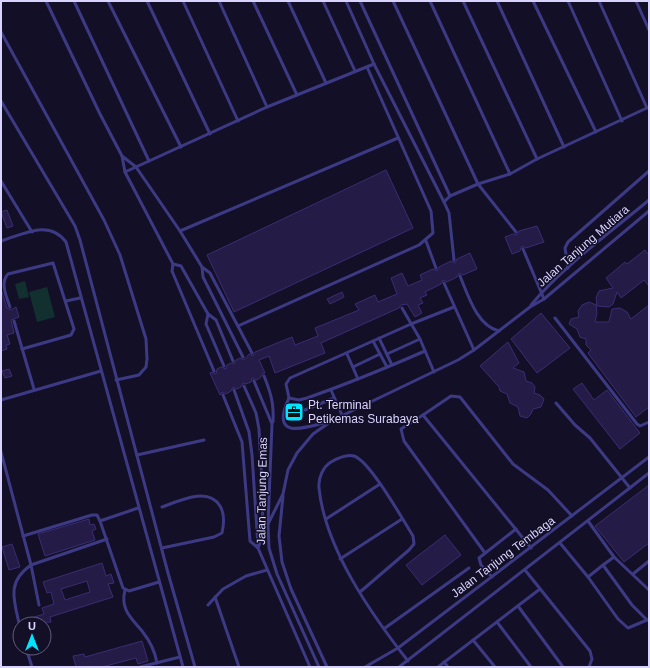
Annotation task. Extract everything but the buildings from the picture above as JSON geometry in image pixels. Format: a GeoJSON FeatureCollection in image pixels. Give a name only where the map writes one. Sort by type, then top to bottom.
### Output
{"type":"FeatureCollection","features":[{"type":"Feature","properties":{"kind":"lane"},"geometry":{"type":"LineString","coordinates":[[46,1],[100,114],[122,156],[125,172],[173,264],[172,271],[214,371]]}},
{"type":"Feature","properties":{"kind":"lane"},"geometry":{"type":"LineString","coordinates":[[74,1],[149,161]]}},
{"type":"Feature","properties":{"kind":"lane"},"geometry":{"type":"LineString","coordinates":[[108,1],[181,147]]}},
{"type":"Feature","properties":{"kind":"lane"},"geometry":{"type":"LineString","coordinates":[[147,1],[210,134]]}},
{"type":"Feature","properties":{"kind":"lane"},"geometry":{"type":"LineString","coordinates":[[183,1],[238,121]]}},
{"type":"Feature","properties":{"kind":"lane"},"geometry":{"type":"LineString","coordinates":[[219,1],[267,108]]}},
{"type":"Feature","properties":{"kind":"lane"},"geometry":{"type":"LineString","coordinates":[[253,1],[297,95]]}},
{"type":"Feature","properties":{"kind":"lane"},"geometry":{"type":"LineString","coordinates":[[288,1],[326,83]]}},
{"type":"Feature","properties":{"kind":"lane"},"geometry":{"type":"LineString","coordinates":[[323,1],[355,71]]}},
{"type":"Feature","properties":{"kind":"lane"},"geometry":{"type":"LineString","coordinates":[[346,1],[374,64],[449,213],[454,260]]}},
{"type":"Feature","properties":{"kind":"lane"},"geometry":{"type":"LineString","coordinates":[[360,1],[450,196]]}},
{"type":"Feature","properties":{"kind":"lane"},"geometry":{"type":"LineString","coordinates":[[393,1],[478,184],[516,232]]}},
{"type":"Feature","properties":{"kind":"lane"},"geometry":{"type":"LineString","coordinates":[[430,1],[510,174]]}},
{"type":"Feature","properties":{"kind":"lane"},"geometry":{"type":"LineString","coordinates":[[463,1],[537,159]]}},
{"type":"Feature","properties":{"kind":"lane"},"geometry":{"type":"LineString","coordinates":[[497,1],[564,148]]}},
{"type":"Feature","properties":{"kind":"lane"},"geometry":{"type":"LineString","coordinates":[[533,1],[596,132]]}},
{"type":"Feature","properties":{"kind":"lane"},"geometry":{"type":"LineString","coordinates":[[568,1],[622,121]]}},
{"type":"Feature","properties":{"kind":"lane"},"geometry":{"type":"LineString","coordinates":[[444,202],[450,196],[478,184],[510,174],[537,159],[622,121],[648,107],[599,1]]}},
{"type":"Feature","properties":{"kind":"lane"},"geometry":{"type":"LineString","coordinates":[[636,1],[649,30]]}},
{"type":"Feature","properties":{"kind":"lane"},"geometry":{"type":"LineString","coordinates":[[1,32],[104,220],[120,255],[146,339],[147,359],[146,367],[139,375],[116,380]]}},
{"type":"Feature","properties":{"kind":"lane"},"geometry":{"type":"LineString","coordinates":[[125,172],[267,108],[374,64]]}},
{"type":"Feature","properties":{"kind":"lane"},"geometry":{"type":"LineString","coordinates":[[238,326],[419,245],[426,241],[434,233],[431,211],[367,67]]}},
{"type":"Feature","properties":{"kind":"lane"},"geometry":{"type":"LineString","coordinates":[[1,102],[75,226],[84,254],[116,380],[195,667]]}},
{"type":"Feature","properties":{"kind":"lane"},"geometry":{"type":"LineString","coordinates":[[180,231],[398,138]]}},
{"type":"Feature","properties":{"kind":"lane"},"geometry":{"type":"LineString","coordinates":[[122,156],[136,167],[180,231],[202,267],[210,273],[252,353]]}},
{"type":"Feature","properties":{"kind":"lane"},"geometry":{"type":"LineString","coordinates":[[568,268],[565,248],[568,242],[649,171]]}},
{"type":"Feature","properties":{"kind":"lane"},"geometry":{"type":"LineString","coordinates":[[1,181],[32,232]]}},
{"type":"Feature","properties":{"kind":"lane","name":"Jalan Tanjung Mutiara"},"geometry":{"type":"LineString","coordinates":[[530,307],[540,294],[568,268],[649,200]]}},
{"type":"Feature","properties":{"kind":"lane","name":"Jalan Tanjung Mutiara"},"geometry":{"type":"LineString","coordinates":[[268,524],[283,494],[288,470],[297,453],[313,434],[342,415],[434,372],[474,350],[530,307],[544,299],[649,211]]}},
{"type":"Feature","properties":{"kind":"lane"},"geometry":{"type":"LineString","coordinates":[[1,240],[49,229],[59,233],[66,242],[80,298],[183,667]]}},
{"type":"Feature","properties":{"kind":"lane"},"geometry":{"type":"LineString","coordinates":[[426,241],[436,268]]}},
{"type":"Feature","properties":{"kind":"lane"},"geometry":{"type":"LineString","coordinates":[[523,249],[540,294],[544,299]]}},
{"type":"Feature","properties":{"kind":"lane"},"geometry":{"type":"LineString","coordinates":[[10,306],[2,282],[4,277],[8,274],[51,263],[55,266],[74,330],[73,332],[22,349]]}},
{"type":"Feature","properties":{"kind":"lane"},"geometry":{"type":"LineString","coordinates":[[173,264],[181,266],[208,314],[216,320],[233,361]]}},
{"type":"Feature","properties":{"kind":"lane"},"geometry":{"type":"LineString","coordinates":[[202,267],[203,277],[243,358]]}},
{"type":"Feature","properties":{"kind":"lane"},"geometry":{"type":"LineString","coordinates":[[460,276],[481,320],[492,329],[500,331]]}},
{"type":"Feature","properties":{"kind":"lane"},"geometry":{"type":"LineString","coordinates":[[444,283],[474,350]]}},
{"type":"Feature","properties":{"kind":"lane"},"geometry":{"type":"LineString","coordinates":[[66,301],[80,298]]}},
{"type":"Feature","properties":{"kind":"lane","name":"Jalan Tanjung Mutiara"},"geometry":{"type":"LineString","coordinates":[[333,420],[297,430],[290,428],[284,423],[283,416],[289,398],[286,384],[290,378],[347,354],[410,324],[454,307]]}},
{"type":"Feature","properties":{"kind":"lane"},"geometry":{"type":"LineString","coordinates":[[402,308],[420,339],[434,372]]}},
{"type":"Feature","properties":{"kind":"lane"},"geometry":{"type":"LineString","coordinates":[[208,314],[206,324],[224,366]]}},
{"type":"Feature","properties":{"kind":"lane"},"geometry":{"type":"LineString","coordinates":[[556,318],[637,424],[640,426],[649,423]]}},
{"type":"Feature","properties":{"kind":"lane"},"geometry":{"type":"LineString","coordinates":[[14,321],[34,389]]}},
{"type":"Feature","properties":{"kind":"lane"},"geometry":{"type":"LineString","coordinates":[[379,338],[392,365]]}},
{"type":"Feature","properties":{"kind":"lane"},"geometry":{"type":"LineString","coordinates":[[387,354],[420,339]]}},
{"type":"Feature","properties":{"kind":"lane"},"geometry":{"type":"LineString","coordinates":[[373,341],[387,367]]}},
{"type":"Feature","properties":{"kind":"lane"},"geometry":{"type":"LineString","coordinates":[[289,398],[299,400],[330,390],[425,351]]}},
{"type":"Feature","properties":{"kind":"lane"},"geometry":{"type":"LineString","coordinates":[[347,354],[358,379]]}},
{"type":"Feature","properties":{"kind":"lane"},"geometry":{"type":"LineString","coordinates":[[353,367],[380,354]]}},
{"type":"Feature","properties":{"kind":"lane"},"geometry":{"type":"LineString","coordinates":[[1,400],[34,389],[101,371]]}},
{"type":"Feature","properties":{"kind":"lane"},"geometry":{"type":"LineString","coordinates":[[264,376],[272,395],[274,407],[272,424]]}},
{"type":"Feature","properties":{"kind":"lane","name":"Jalan Tanjung Emas"},"geometry":{"type":"LineString","coordinates":[[254,381],[272,424],[268,524],[270,548],[277,574],[319,667]]}},
{"type":"Feature","properties":{"kind":"lane","name":"Jalan Tanjung Emas"},"geometry":{"type":"LineString","coordinates":[[244,386],[256,413],[259,429],[263,535],[258,548],[310,667]]}},
{"type":"Feature","properties":{"kind":"lane"},"geometry":{"type":"LineString","coordinates":[[234,390],[246,425],[252,455],[258,548]]}},
{"type":"Feature","properties":{"kind":"lane"},"geometry":{"type":"LineString","coordinates":[[330,390],[342,415]]}},
{"type":"Feature","properties":{"kind":"lane"},"geometry":{"type":"LineString","coordinates":[[223,395],[242,442],[250,541],[258,548]]}},
{"type":"Feature","properties":{"kind":"lane"},"geometry":{"type":"LineString","coordinates":[[485,553],[404,441],[401,429],[451,396],[460,397],[514,464],[548,490],[572,516]]}},
{"type":"Feature","properties":{"kind":"lane"},"geometry":{"type":"LineString","coordinates":[[305,410],[334,398]]}},
{"type":"Feature","properties":{"kind":"lane"},"geometry":{"type":"LineString","coordinates":[[556,403],[575,425],[590,438],[630,488]]}},
{"type":"Feature","properties":{"kind":"lane"},"geometry":{"type":"LineString","coordinates":[[423,415],[532,548]]}},
{"type":"Feature","properties":{"kind":"lane"},"geometry":{"type":"LineString","coordinates":[[137,455],[204,440]]}},
{"type":"Feature","properties":{"kind":"lane"},"geometry":{"type":"LineString","coordinates":[[1,452],[31,565],[39,605]]}},
{"type":"Feature","properties":{"kind":"lane"},"geometry":{"type":"LineString","coordinates":[[360,592],[409,550],[414,544],[413,536],[380,484],[360,459],[354,456],[341,456],[326,465],[320,476],[319,487],[326,519],[340,559],[360,592],[408,661]]}},
{"type":"Feature","properties":{"kind":"lane","name":"Jalan Tanjung Tembaga"},"geometry":{"type":"LineString","coordinates":[[365,667],[398,648],[532,548],[649,457]]}},
{"type":"Feature","properties":{"kind":"lane","name":"Jalan Tanjung Tembaga"},"geometry":{"type":"LineString","coordinates":[[399,667],[649,473]]}},
{"type":"Feature","properties":{"kind":"lane"},"geometry":{"type":"LineString","coordinates":[[326,519],[380,484]]}},
{"type":"Feature","properties":{"kind":"lane"},"geometry":{"type":"LineString","coordinates":[[283,494],[279,536],[282,562],[291,589],[327,667]]}},
{"type":"Feature","properties":{"kind":"lane"},"geometry":{"type":"LineString","coordinates":[[162,507],[186,499],[208,496],[215,498],[222,509],[224,522],[222,533],[214,537],[162,548]]}},
{"type":"Feature","properties":{"kind":"lane"},"geometry":{"type":"LineString","coordinates":[[100,521],[138,508]]}},
{"type":"Feature","properties":{"kind":"lane"},"geometry":{"type":"LineString","coordinates":[[23,536],[92,515],[97,515],[125,590],[123,606],[128,617],[149,641],[155,652],[157,663]]}},
{"type":"Feature","properties":{"kind":"lane"},"geometry":{"type":"LineString","coordinates":[[340,559],[402,518]]}},
{"type":"Feature","properties":{"kind":"lane"},"geometry":{"type":"LineString","coordinates":[[588,521],[599,534],[614,557],[649,590]]}},
{"type":"Feature","properties":{"kind":"lane"},"geometry":{"type":"LineString","coordinates":[[492,577],[480,562],[479,558],[516,529]]}},
{"type":"Feature","properties":{"kind":"lane"},"geometry":{"type":"LineString","coordinates":[[18,616],[13,590],[16,579],[21,571],[31,565],[107,539]]}},
{"type":"Feature","properties":{"kind":"lane"},"geometry":{"type":"LineString","coordinates":[[560,543],[625,626],[628,628],[648,620],[632,605],[603,565]]}},
{"type":"Feature","properties":{"kind":"lane"},"geometry":{"type":"LineString","coordinates":[[588,577],[614,557]]}},
{"type":"Feature","properties":{"kind":"lane"},"geometry":{"type":"LineString","coordinates":[[633,574],[649,561]]}},
{"type":"Feature","properties":{"kind":"lane"},"geometry":{"type":"LineString","coordinates":[[385,628],[469,568]]}},
{"type":"Feature","properties":{"kind":"lane"},"geometry":{"type":"LineString","coordinates":[[208,605],[223,589],[246,576],[267,570]]}},
{"type":"Feature","properties":{"kind":"lane"},"geometry":{"type":"LineString","coordinates":[[524,570],[590,651],[592,659],[589,667]]}},
{"type":"Feature","properties":{"kind":"lane"},"geometry":{"type":"LineString","coordinates":[[125,590],[129,591],[159,582]]}},
{"type":"Feature","properties":{"kind":"lane"},"geometry":{"type":"LineString","coordinates":[[438,667],[540,589]]}},
{"type":"Feature","properties":{"kind":"lane"},"geometry":{"type":"LineString","coordinates":[[216,597],[239,667]]}},
{"type":"Feature","properties":{"kind":"lane"},"geometry":{"type":"LineString","coordinates":[[518,606],[563,667]]}},
{"type":"Feature","properties":{"kind":"lane"},"geometry":{"type":"LineString","coordinates":[[497,622],[531,667]]}},
{"type":"Feature","properties":{"kind":"lane"},"geometry":{"type":"LineString","coordinates":[[473,640],[495,667]]}},
{"type":"Feature","properties":{"kind":"lane"},"geometry":{"type":"LineString","coordinates":[[29,656],[32,667]]}},
{"type":"Feature","properties":{"kind":"lane"},"geometry":{"type":"LineString","coordinates":[[140,667],[180,657]]}},
{"type":"Feature","properties":{"kind":"lane"},"geometry":{"type":"LineString","coordinates":[[444,662],[448,667]]}},
{"type":"Feature","properties":{"kind":"green space"},"geometry":{"type":"Polygon","coordinates":[[[25,281],[29,297],[19,299],[15,284],[25,281]]]}},
{"type":"Feature","properties":{"kind":"green space"},"geometry":{"type":"Polygon","coordinates":[[[47,287],[55,317],[37,322],[29,292],[47,287]]]}},
{"type":"Feature","properties":{"kind":"place","name":"Pt. Terminal Petikemas Surabaya"},"geometry":{"type":"Point","coordinates":[294,412]}}]}
